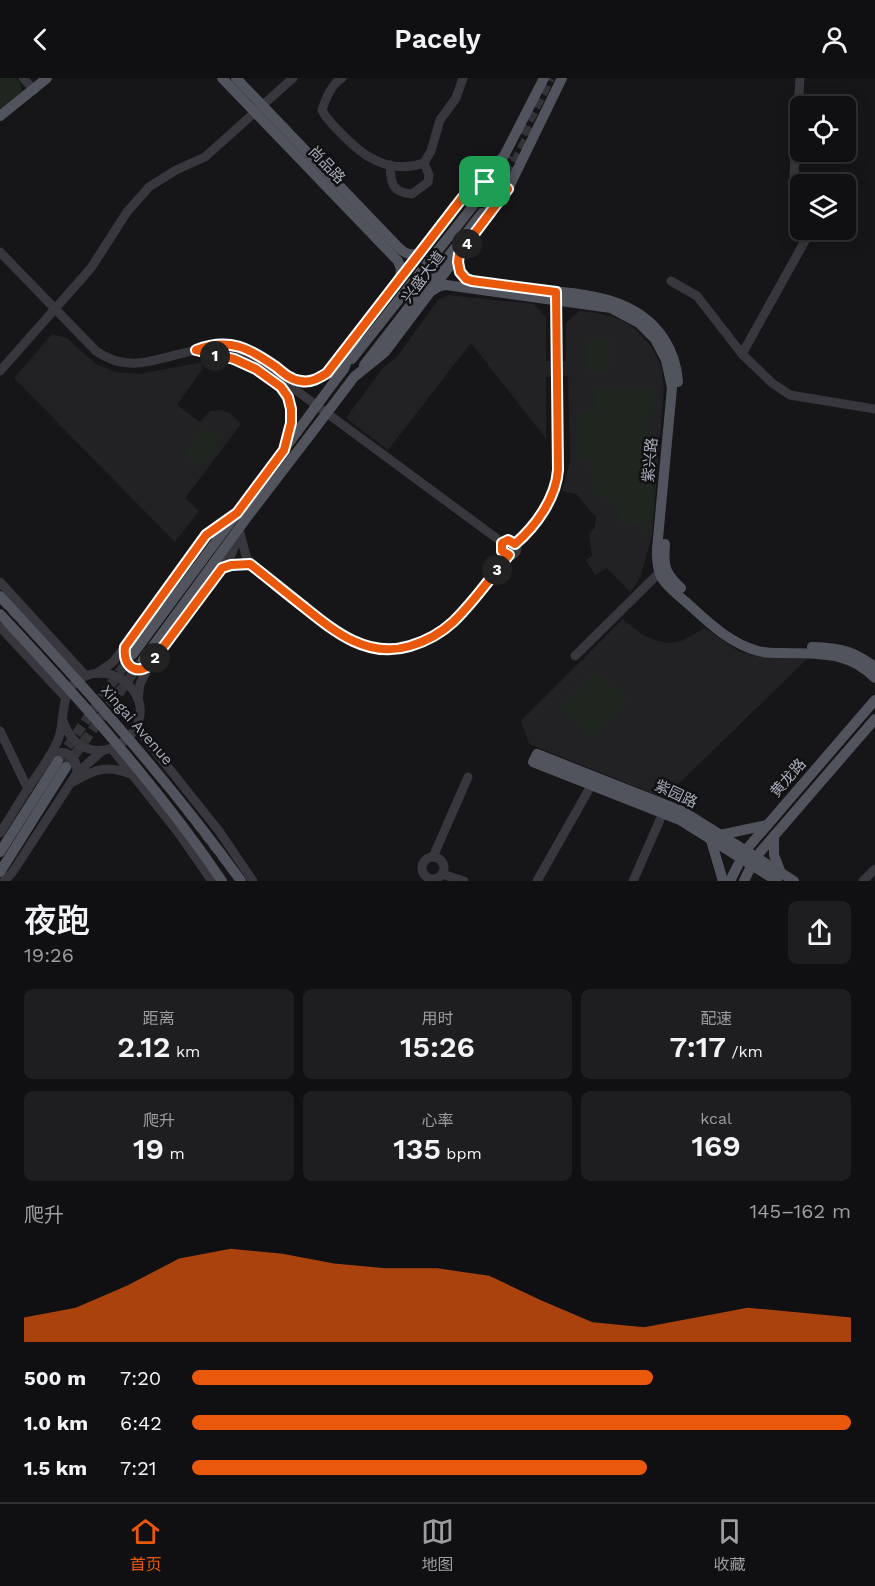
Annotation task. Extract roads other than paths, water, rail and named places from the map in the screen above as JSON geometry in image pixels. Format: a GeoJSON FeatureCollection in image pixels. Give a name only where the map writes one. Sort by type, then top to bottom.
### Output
{"type":"FeatureCollection","features":[{"type":"Feature","properties":{"kind":"main road"},"geometry":{"type":"LineString","coordinates":[[0,116],[47,78]]}},
{"type":"Feature","properties":{"kind":"main road","name":"尚品路"},"geometry":{"type":"LineString","coordinates":[[222,78],[259,109],[399,248],[414,255],[421,253]]}},
{"type":"Feature","properties":{"kind":"main road","name":"尚品路"},"geometry":{"type":"LineString","coordinates":[[236,78],[259,109],[398,261],[401,269],[400,278]]}},
{"type":"Feature","properties":{"kind":"main road","name":"兴盛大道"},"geometry":{"type":"LineString","coordinates":[[284,450],[344,369],[359,331],[463,197],[496,166],[511,144],[544,78]]}},
{"type":"Feature","properties":{"kind":"main road","name":"兴盛大道"},"geometry":{"type":"LineString","coordinates":[[241,517],[307,440],[354,377],[385,352],[459,254],[486,214],[508,189],[562,78]]}},
{"type":"Feature","properties":{"kind":"main road"},"geometry":{"type":"LineString","coordinates":[[496,166],[485,182],[486,191],[493,196],[508,189]]}},
{"type":"Feature","properties":{"kind":"main road"},"geometry":{"type":"LineString","coordinates":[[354,377],[399,317],[486,214],[488,202],[483,198],[472,195],[463,197]]}},
{"type":"Feature","properties":{"kind":"main road"},"geometry":{"type":"LineString","coordinates":[[344,369],[473,206]]}},
{"type":"Feature","properties":{"kind":"main road","name":"紫兴路"},"geometry":{"type":"LineString","coordinates":[[459,254],[460,272],[466,279],[600,305],[630,316],[647,329],[661,348],[672,388],[657,549],[661,571]]}},
{"type":"Feature","properties":{"kind":"main road","name":"紫兴路"},"geometry":{"type":"LineString","coordinates":[[430,292],[446,285],[556,295]]}},
{"type":"Feature","properties":{"kind":"main road"},"geometry":{"type":"LineString","coordinates":[[137,657],[241,517],[284,450]]}},
{"type":"Feature","properties":{"kind":"main road"},"geometry":{"type":"LineString","coordinates":[[661,571],[728,630],[745,641],[763,646],[839,648],[859,655],[875,667]]}},
{"type":"Feature","properties":{"kind":"main road"},"geometry":{"type":"LineString","coordinates":[[661,571],[666,585],[724,636],[742,646],[761,652],[838,655],[855,663],[875,678]]}},
{"type":"Feature","properties":{"kind":"main road","name":"Xingai Avenue"},"geometry":{"type":"LineString","coordinates":[[0,596],[136,745],[241,881]]}},
{"type":"Feature","properties":{"kind":"main road","name":"Xingai Avenue"},"geometry":{"type":"LineString","coordinates":[[0,614],[126,753],[198,845],[222,881]]}},
{"type":"Feature","properties":{"kind":"main road","name":"黄龙路"},"geometry":{"type":"LineString","coordinates":[[730,881],[742,855],[875,700]]}},
{"type":"Feature","properties":{"kind":"main road","name":"黄龙路"},"geometry":{"type":"LineString","coordinates":[[744,881],[753,862],[774,835],[875,719]]}},
{"type":"Feature","properties":{"kind":"main road","name":"紫园路"},"geometry":{"type":"LineString","coordinates":[[715,837],[535,758],[684,812],[715,837],[778,878],[794,881]]}},
{"type":"Feature","properties":{"kind":"main road"},"geometry":{"type":"LineString","coordinates":[[0,852],[58,761]]}},
{"type":"Feature","properties":{"kind":"main road"},"geometry":{"type":"LineString","coordinates":[[0,872],[58,761]]}},
{"type":"Feature","properties":{"kind":"main road"},"geometry":{"type":"LineString","coordinates":[[723,881],[715,837],[767,825]]}},
{"type":"Feature","properties":{"kind":"main road"},"geometry":{"type":"LineString","coordinates":[[768,881],[778,878],[774,855],[774,835]]}},
{"type":"Feature","properties":{"kind":"street"},"geometry":{"type":"LineString","coordinates":[[23,78],[34,90]]}},
{"type":"Feature","properties":{"kind":"street"},"geometry":{"type":"LineString","coordinates":[[0,371],[91,267],[127,212],[149,187],[176,170],[205,157],[292,78]]}},
{"type":"Feature","properties":{"kind":"street"},"geometry":{"type":"LineString","coordinates":[[338,79],[327,96],[322,110],[326,117],[365,157],[390,165],[414,167],[424,163],[431,151],[440,120],[456,98],[463,78]]}},
{"type":"Feature","properties":{"kind":"street"},"geometry":{"type":"LineString","coordinates":[[794,174],[800,78]]}},
{"type":"Feature","properties":{"kind":"street"},"geometry":{"type":"LineString","coordinates":[[390,165],[390,182],[394,188],[412,194],[428,182],[429,175],[424,163]]}},
{"type":"Feature","properties":{"kind":"street"},"geometry":{"type":"LineString","coordinates":[[742,354],[805,240]]}},
{"type":"Feature","properties":{"kind":"street"},"geometry":{"type":"LineString","coordinates":[[0,252],[96,351],[121,363],[146,363],[220,343],[239,347],[262,357],[288,376],[300,381],[314,381],[327,373],[359,331]]}},
{"type":"Feature","properties":{"kind":"street"},"geometry":{"type":"LineString","coordinates":[[672,281],[697,296],[742,354],[772,383],[790,395],[875,409]]}},
{"type":"Feature","properties":{"kind":"street"},"geometry":{"type":"LineString","coordinates":[[241,517],[240,533],[250,564],[345,638],[361,645],[390,650],[431,639],[443,631],[462,612],[509,555],[516,550],[515,544],[544,509],[557,480],[556,295]]}},
{"type":"Feature","properties":{"kind":"street"},"geometry":{"type":"LineString","coordinates":[[196,350],[216,349],[237,352],[259,363],[502,543]]}},
{"type":"Feature","properties":{"kind":"street"},"geometry":{"type":"LineString","coordinates":[[196,350],[234,359],[256,369],[281,387],[288,397],[291,409],[291,423],[284,450]]}},
{"type":"Feature","properties":{"kind":"street"},"geometry":{"type":"LineString","coordinates":[[62,718],[72,738],[80,745],[91,749],[102,751],[112,749],[124,743],[133,734],[140,710],[137,657],[206,535],[241,517]]}},
{"type":"Feature","properties":{"kind":"street"},"geometry":{"type":"LineString","coordinates":[[0,833],[28,789],[58,761],[58,738],[65,698],[77,681],[97,673],[112,663],[137,657],[222,568],[231,555],[240,533]]}},
{"type":"Feature","properties":{"kind":"street"},"geometry":{"type":"LineString","coordinates":[[502,543],[508,540],[515,544]]}},
{"type":"Feature","properties":{"kind":"street"},"geometry":{"type":"LineString","coordinates":[[502,543],[502,551],[509,555]]}},
{"type":"Feature","properties":{"kind":"street"},"geometry":{"type":"LineString","coordinates":[[222,568],[250,564]]}},
{"type":"Feature","properties":{"kind":"street"},"geometry":{"type":"LineString","coordinates":[[575,656],[661,571]]}},
{"type":"Feature","properties":{"kind":"street","name":"Xingai Avenue"},"geometry":{"type":"LineString","coordinates":[[0,582],[86,676]]}},
{"type":"Feature","properties":{"kind":"street"},"geometry":{"type":"LineString","coordinates":[[0,627],[65,698]]}},
{"type":"Feature","properties":{"kind":"street"},"geometry":{"type":"LineString","coordinates":[[37,668],[54,669],[61,663],[62,654],[59,646]]}},
{"type":"Feature","properties":{"kind":"street"},"geometry":{"type":"LineString","coordinates":[[97,673],[110,674],[122,679],[138,699]]}},
{"type":"Feature","properties":{"kind":"street","name":"Xingai Avenue"},"geometry":{"type":"LineString","coordinates":[[136,727],[219,831],[253,881]]}},
{"type":"Feature","properties":{"kind":"street"},"geometry":{"type":"LineString","coordinates":[[0,731],[28,789]]}},
{"type":"Feature","properties":{"kind":"street"},"geometry":{"type":"LineString","coordinates":[[112,749],[135,776],[212,881]]}},
{"type":"Feature","properties":{"kind":"street"},"geometry":{"type":"LineString","coordinates":[[4,881],[12,873],[77,773],[102,751]]}},
{"type":"Feature","properties":{"kind":"street"},"geometry":{"type":"LineString","coordinates":[[58,761],[58,752],[66,752],[77,764],[77,773]]}},
{"type":"Feature","properties":{"kind":"street"},"geometry":{"type":"LineString","coordinates":[[135,776],[134,768],[137,761],[145,755],[161,756]]}},
{"type":"Feature","properties":{"kind":"street"},"geometry":{"type":"LineString","coordinates":[[70,784],[88,773],[103,768],[119,769],[135,776]]}},
{"type":"Feature","properties":{"kind":"street"},"geometry":{"type":"LineString","coordinates":[[419,881],[422,867],[425,861],[433,857],[468,777]]}},
{"type":"Feature","properties":{"kind":"street"},"geometry":{"type":"LineString","coordinates":[[537,881],[592,784]]}},
{"type":"Feature","properties":{"kind":"street"},"geometry":{"type":"LineString","coordinates":[[633,881],[663,813]]}},
{"type":"Feature","properties":{"kind":"street"},"geometry":{"type":"LineString","coordinates":[[433,857],[438,858],[443,864],[442,874]]}},
{"type":"Feature","properties":{"kind":"street"},"geometry":{"type":"LineString","coordinates":[[422,867],[424,874],[431,880],[442,874],[464,881]]}},
{"type":"Feature","properties":{"kind":"street"},"geometry":{"type":"LineString","coordinates":[[863,881],[875,869]]}},
{"type":"Feature","properties":{"kind":"tunnel"},"geometry":{"type":"LineString","coordinates":[[522,134],[550,78]]}},
{"type":"Feature","properties":{"kind":"tunnel"},"geometry":{"type":"LineString","coordinates":[[490,200],[514,165],[532,128]]}},
{"type":"Feature","properties":{"kind":"tunnel"},"geometry":{"type":"LineString","coordinates":[[482,194],[511,156]]}},
{"type":"Feature","properties":{"kind":"tunnel"},"geometry":{"type":"LineString","coordinates":[[59,759],[131,656]]}},
{"type":"Feature","properties":{"kind":"tunnel"},"geometry":{"type":"LineString","coordinates":[[66,767],[141,662]]}},
{"type":"Feature","properties":{"kind":"railway"},"geometry":{"type":"LineString","coordinates":[[0,603],[57,663],[150,768],[236,881]]}}]}
